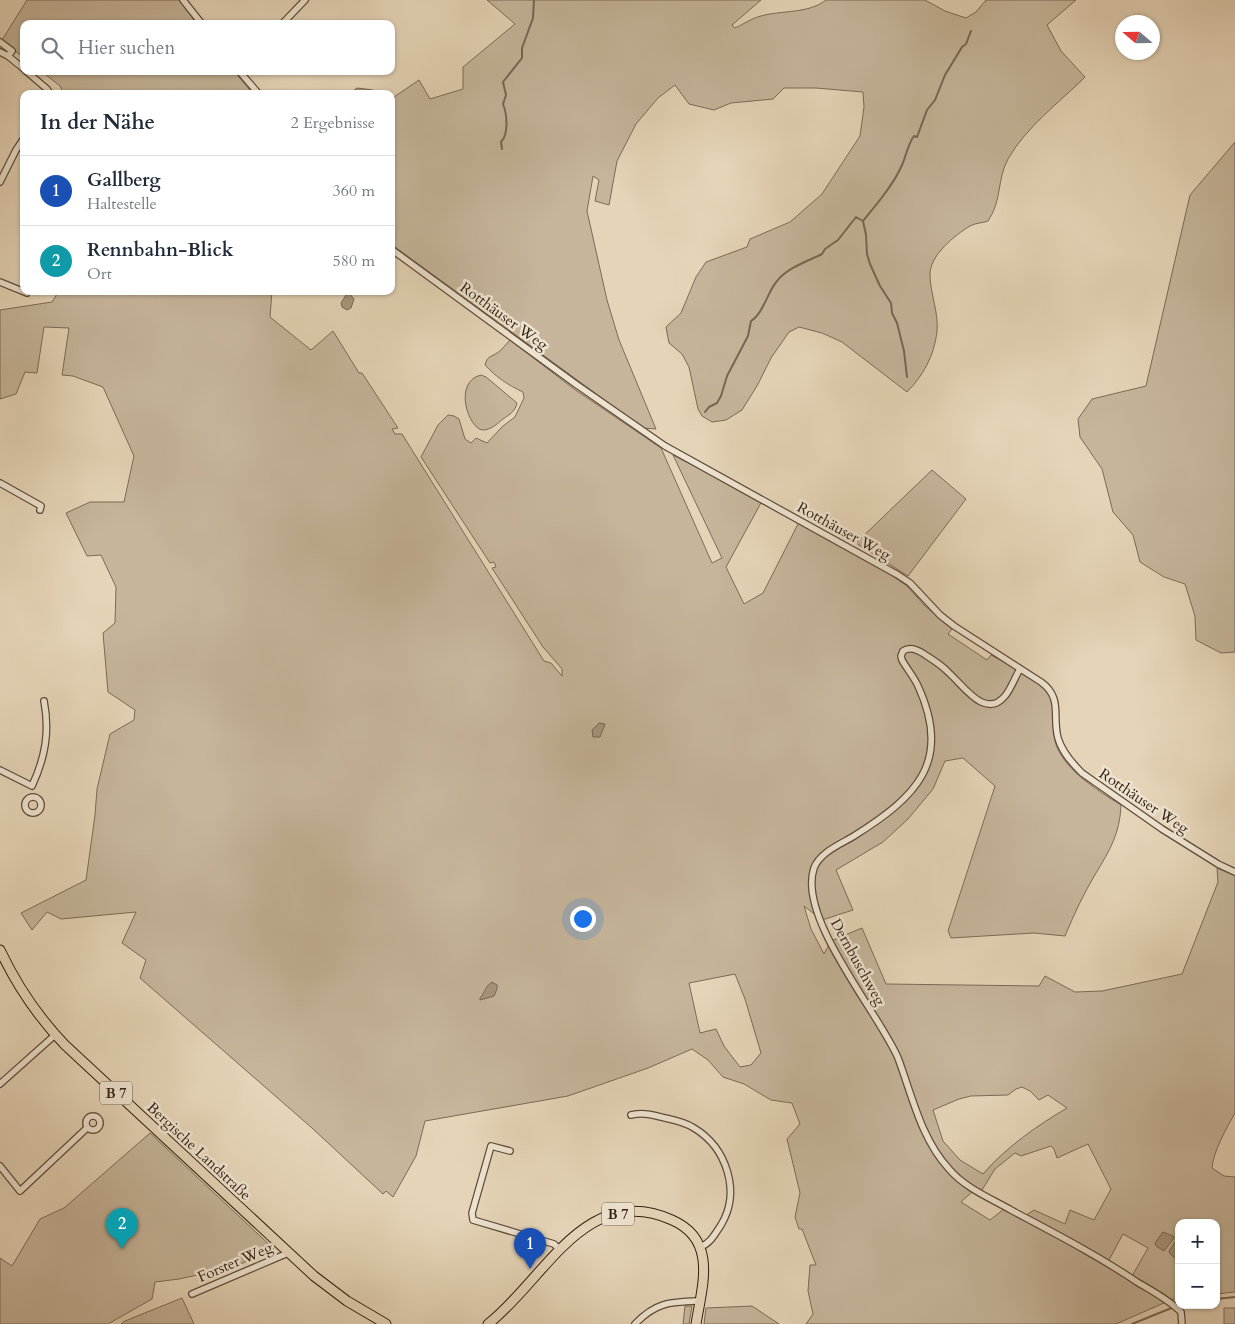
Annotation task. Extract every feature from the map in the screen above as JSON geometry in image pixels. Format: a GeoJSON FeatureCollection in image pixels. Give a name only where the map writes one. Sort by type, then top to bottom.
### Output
{"type":"FeatureCollection","features":[{"type":"Feature","properties":{"kind":"main road","name":"Bergische Landstraße"},"geometry":{"type":"LineString","coordinates":[[0,950],[23,992],[55,1035],[102,1081],[288,1253],[335,1293],[386,1324]]}},
{"type":"Feature","properties":{"kind":"main road","name":"B 7"},"geometry":{"type":"LineString","coordinates":[[488,1324],[509,1305],[559,1249],[580,1231],[594,1222],[612,1215],[635,1212],[659,1215],[679,1223],[690,1232],[700,1247],[704,1261],[704,1270],[696,1324]]}},
{"type":"Feature","properties":{"kind":"street"},"geometry":{"type":"LineString","coordinates":[[183,0],[199,20]]}},
{"type":"Feature","properties":{"kind":"street"},"geometry":{"type":"LineString","coordinates":[[286,20],[305,0]]}},
{"type":"Feature","properties":{"kind":"street"},"geometry":{"type":"LineString","coordinates":[[0,42],[20,65]]}},
{"type":"Feature","properties":{"kind":"street"},"geometry":{"type":"LineString","coordinates":[[0,52],[10,54]]}},
{"type":"Feature","properties":{"kind":"street"},"geometry":{"type":"LineString","coordinates":[[31,75],[48,90]]}},
{"type":"Feature","properties":{"kind":"street"},"geometry":{"type":"LineString","coordinates":[[242,75],[256,90]]}},
{"type":"Feature","properties":{"kind":"street"},"geometry":{"type":"LineString","coordinates":[[0,182],[20,144]]}},
{"type":"Feature","properties":{"kind":"street","name":"Rotthäuser Weg"},"geometry":{"type":"LineString","coordinates":[[395,251],[577,386],[665,446],[887,568],[910,583],[940,615],[954,626],[1047,686],[1055,700],[1058,740],[1064,752],[1082,773],[1162,828],[1218,864],[1235,872]]}},
{"type":"Feature","properties":{"kind":"street"},"geometry":{"type":"LineString","coordinates":[[0,282],[20,290]]}},
{"type":"Feature","properties":{"kind":"street"},"geometry":{"type":"LineString","coordinates":[[0,483],[41,506],[40,510]]}},
{"type":"Feature","properties":{"kind":"street","name":"Dernbuschweg"},"geometry":{"type":"LineString","coordinates":[[1020,669],[1005,696],[994,703],[985,703],[970,695],[950,673],[920,651],[907,648],[903,650],[902,660],[917,685],[929,718],[932,745],[929,760],[917,783],[903,800],[880,819],[827,853],[817,862],[812,880],[815,901],[821,921],[834,950],[897,1057],[925,1130],[935,1150],[948,1169],[980,1193],[1108,1262],[1168,1301],[1182,1315],[1182,1324]]}},
{"type":"Feature","properties":{"kind":"street"},"geometry":{"type":"LineString","coordinates":[[33,798],[32,786],[41,767],[46,742],[47,724],[44,701]]}},
{"type":"Feature","properties":{"kind":"street"},"geometry":{"type":"LineString","coordinates":[[0,770],[32,786]]}},
{"type":"Feature","properties":{"kind":"street"},"geometry":{"type":"LineString","coordinates":[[0,1084],[55,1035]]}},
{"type":"Feature","properties":{"kind":"street"},"geometry":{"type":"LineString","coordinates":[[632,1115],[647,1113],[692,1127],[711,1141],[723,1158],[730,1186],[728,1208],[717,1231],[706,1245],[700,1247]]}},
{"type":"Feature","properties":{"kind":"street"},"geometry":{"type":"LineString","coordinates":[[0,1166],[20,1191],[87,1128]]}},
{"type":"Feature","properties":{"kind":"street"},"geometry":{"type":"LineString","coordinates":[[510,1151],[491,1146],[472,1213],[473,1220],[554,1244],[559,1249]]}},
{"type":"Feature","properties":{"kind":"street","name":"Forster Weg"},"geometry":{"type":"LineString","coordinates":[[192,1294],[288,1253]]}},
{"type":"Feature","properties":{"kind":"street"},"geometry":{"type":"LineString","coordinates":[[635,1324],[648,1311],[656,1307],[699,1301]]}},
{"type":"Feature","properties":{"kind":"shaded area"},"geometry":{"type":"Polygon","coordinates":[[[27,0],[179,0],[194,20],[20,20],[20,55],[2,40],[27,0]]]}},
{"type":"Feature","properties":{"kind":"shaded area"},"geometry":{"type":"Polygon","coordinates":[[[487,0],[761,0],[732,25],[735,28],[758,17],[811,8],[826,0],[925,0],[945,11],[966,18],[976,12],[986,0],[1076,0],[1047,25],[1061,51],[1085,77],[1034,125],[1016,147],[1008,159],[1002,174],[998,198],[988,221],[972,225],[950,240],[934,261],[930,275],[937,318],[936,341],[927,365],[907,392],[842,342],[822,333],[799,327],[789,332],[771,358],[742,410],[726,420],[712,422],[702,416],[698,409],[689,367],[682,354],[669,343],[666,327],[681,313],[696,277],[706,262],[747,247],[750,239],[790,222],[822,194],[860,136],[864,107],[863,92],[816,88],[784,88],[773,99],[731,103],[714,110],[689,104],[675,85],[658,98],[636,124],[617,161],[609,205],[595,201],[599,180],[593,176],[587,211],[607,300],[619,340],[656,429],[643,428],[395,247],[395,96],[419,80],[430,99],[463,89],[463,67],[515,24],[487,0]]]}},
{"type":"Feature","properties":{"kind":"shaded area"},"geometry":{"type":"Polygon","coordinates":[[[46,75],[237,75],[250,90],[62,90],[60,86],[46,75]]]}},
{"type":"Feature","properties":{"kind":"shaded area"},"geometry":{"type":"Polygon","coordinates":[[[357,88],[373,90],[354,90],[357,88]]]}},
{"type":"Feature","properties":{"kind":"shaded area"},"geometry":{"type":"Polygon","coordinates":[[[1235,142],[1235,652],[1221,653],[1196,640],[1195,616],[1185,584],[1164,577],[1140,562],[1133,535],[1113,512],[1102,469],[1080,437],[1078,419],[1092,399],[1146,386],[1190,195],[1235,142]]]}},
{"type":"Feature","properties":{"kind":"shaded area"},"geometry":{"type":"Polygon","coordinates":[[[56,295],[272,295],[270,317],[311,350],[333,331],[359,373],[362,373],[398,428],[392,429],[395,434],[402,434],[544,661],[551,663],[562,676],[562,669],[543,647],[492,568],[496,567],[494,562],[490,563],[421,457],[438,425],[448,415],[459,419],[465,439],[471,443],[476,438],[487,443],[503,426],[515,417],[524,398],[523,392],[502,380],[485,365],[488,358],[499,352],[510,340],[574,389],[661,448],[712,563],[722,558],[673,455],[762,501],[726,567],[744,604],[763,593],[799,522],[907,586],[925,606],[952,629],[948,634],[987,660],[991,655],[1044,687],[1051,697],[1054,735],[1062,757],[1090,785],[1121,805],[1119,824],[1106,857],[1083,896],[1065,936],[1034,933],[951,938],[948,931],[995,786],[963,758],[945,761],[933,789],[908,819],[883,842],[836,870],[853,910],[822,920],[804,906],[811,929],[824,954],[831,941],[862,928],[886,984],[1039,986],[1045,976],[1075,992],[1102,991],[1182,974],[1218,882],[1217,868],[1235,876],[1235,1113],[1224,1132],[1212,1168],[1224,1176],[1235,1177],[1235,1292],[1220,1294],[1220,1219],[1175,1219],[1175,1299],[1116,1324],[806,1324],[813,1314],[808,1291],[810,1265],[816,1265],[802,1229],[799,1229],[795,1217],[800,1193],[787,1139],[800,1124],[792,1103],[771,1100],[744,1084],[723,1077],[708,1060],[692,1049],[648,1068],[568,1096],[425,1121],[416,1156],[393,1197],[386,1191],[383,1194],[312,1128],[140,978],[146,960],[122,943],[136,912],[61,919],[47,912],[32,930],[21,913],[86,880],[97,789],[110,734],[134,720],[135,710],[108,692],[103,633],[115,623],[116,587],[101,555],[87,556],[66,513],[90,502],[124,502],[134,456],[103,387],[73,376],[62,375],[69,328],[44,327],[37,373],[25,372],[16,394],[0,399],[0,310],[52,302],[56,295]],[[735,974],[689,983],[700,1033],[716,1029],[724,1046],[740,1067],[751,1065],[761,1053],[745,999],[735,974]],[[1022,1087],[1008,1095],[971,1096],[933,1110],[943,1141],[960,1160],[983,1174],[1001,1155],[1022,1138],[1067,1108],[1048,1095],[1039,1100],[1030,1091],[1022,1087]],[[1088,1144],[1057,1158],[1051,1146],[1021,1156],[1015,1153],[995,1169],[982,1190],[972,1192],[961,1202],[990,1220],[1004,1209],[1025,1216],[1034,1210],[1065,1224],[1070,1210],[1094,1220],[1111,1189],[1088,1144]],[[1123,1234],[1109,1260],[1132,1276],[1148,1248],[1123,1234]]]}},
{"type":"Feature","properties":{"kind":"shaded area"},"geometry":{"type":"Polygon","coordinates":[[[346,295],[351,295],[354,299],[351,308],[347,310],[342,307],[341,303],[346,295]]]}},
{"type":"Feature","properties":{"kind":"shaded area"},"geometry":{"type":"Polygon","coordinates":[[[481,375],[517,403],[515,409],[510,414],[489,429],[483,430],[478,428],[473,422],[466,405],[465,395],[472,379],[481,375]]]}},
{"type":"Feature","properties":{"kind":"shaded area"},"geometry":{"type":"Polygon","coordinates":[[[932,470],[966,499],[908,576],[856,543],[932,470]]]}},
{"type":"Feature","properties":{"kind":"shaded area"},"geometry":{"type":"Polygon","coordinates":[[[599,723],[605,724],[600,737],[593,737],[592,730],[599,723]]]}},
{"type":"Feature","properties":{"kind":"shaded area"},"geometry":{"type":"Polygon","coordinates":[[[492,982],[497,985],[494,996],[480,1000],[486,988],[492,982]]]}},
{"type":"Feature","properties":{"kind":"shaded area"},"geometry":{"type":"Polygon","coordinates":[[[150,1133],[274,1249],[234,1267],[179,1279],[155,1282],[152,1299],[108,1324],[0,1324],[0,1258],[12,1266],[40,1219],[64,1208],[150,1133]]]}},
{"type":"Feature","properties":{"kind":"shaded area"},"geometry":{"type":"Polygon","coordinates":[[[1163,1232],[1174,1238],[1164,1251],[1156,1246],[1155,1243],[1163,1232]]]}},
{"type":"Feature","properties":{"kind":"shaded area"},"geometry":{"type":"Polygon","coordinates":[[[1175,1242],[1175,1258],[1169,1251],[1175,1242]]]}},
{"type":"Feature","properties":{"kind":"shaded area"},"geometry":{"type":"Polygon","coordinates":[[[182,1298],[194,1324],[121,1324],[125,1321],[182,1298]]]}},
{"type":"Feature","properties":{"kind":"shaded area"},"geometry":{"type":"Polygon","coordinates":[[[685,1306],[692,1306],[689,1324],[683,1324],[685,1306]]]}},
{"type":"Feature","properties":{"kind":"shaded area"},"geometry":{"type":"Polygon","coordinates":[[[752,1306],[779,1324],[704,1324],[706,1308],[752,1306]]]}},
{"type":"Feature","properties":{"kind":"shaded area"},"geometry":{"type":"Polygon","coordinates":[[[1224,1308],[1235,1308],[1235,1324],[1224,1324],[1224,1308]]]}},
{"type":"Feature","properties":{"kind":"waterway"},"geometry":{"type":"LineString","coordinates":[[502,149],[501,142],[504,138],[506,124],[506,113],[503,104],[506,95],[503,82],[522,58],[522,48],[533,18],[534,0]]}},
{"type":"Feature","properties":{"kind":"waterway"},"geometry":{"type":"LineString","coordinates":[[907,377],[904,351],[897,323],[892,313],[891,303],[880,286],[867,254],[863,221],[899,172],[912,139],[914,136],[917,137],[927,110],[935,100],[945,75],[962,47],[966,44],[971,31]]}},
{"type":"Feature","properties":{"kind":"waterway"},"geometry":{"type":"LineString","coordinates":[[705,412],[709,407],[717,403],[721,396],[727,376],[748,336],[751,321],[759,313],[781,276],[822,254],[825,249],[838,240],[856,217],[863,221]]}},
{"type":"Feature","properties":{"kind":"waterway"},"geometry":{"type":"LineString","coordinates":[[1220,1299],[1235,1297]]}},
{"type":"Feature","properties":{"kind":"waterway"},"geometry":{"type":"LineString","coordinates":[[1132,1324],[1175,1307]]}},
{"type":"Feature","properties":{"kind":"place","name":"Rennbahn-Blick"},"geometry":{"type":"Point","coordinates":[122,1249]}},
{"type":"Feature","properties":{"kind":"place","name":"Gallberg"},"geometry":{"type":"Point","coordinates":[530,1269]}}]}
